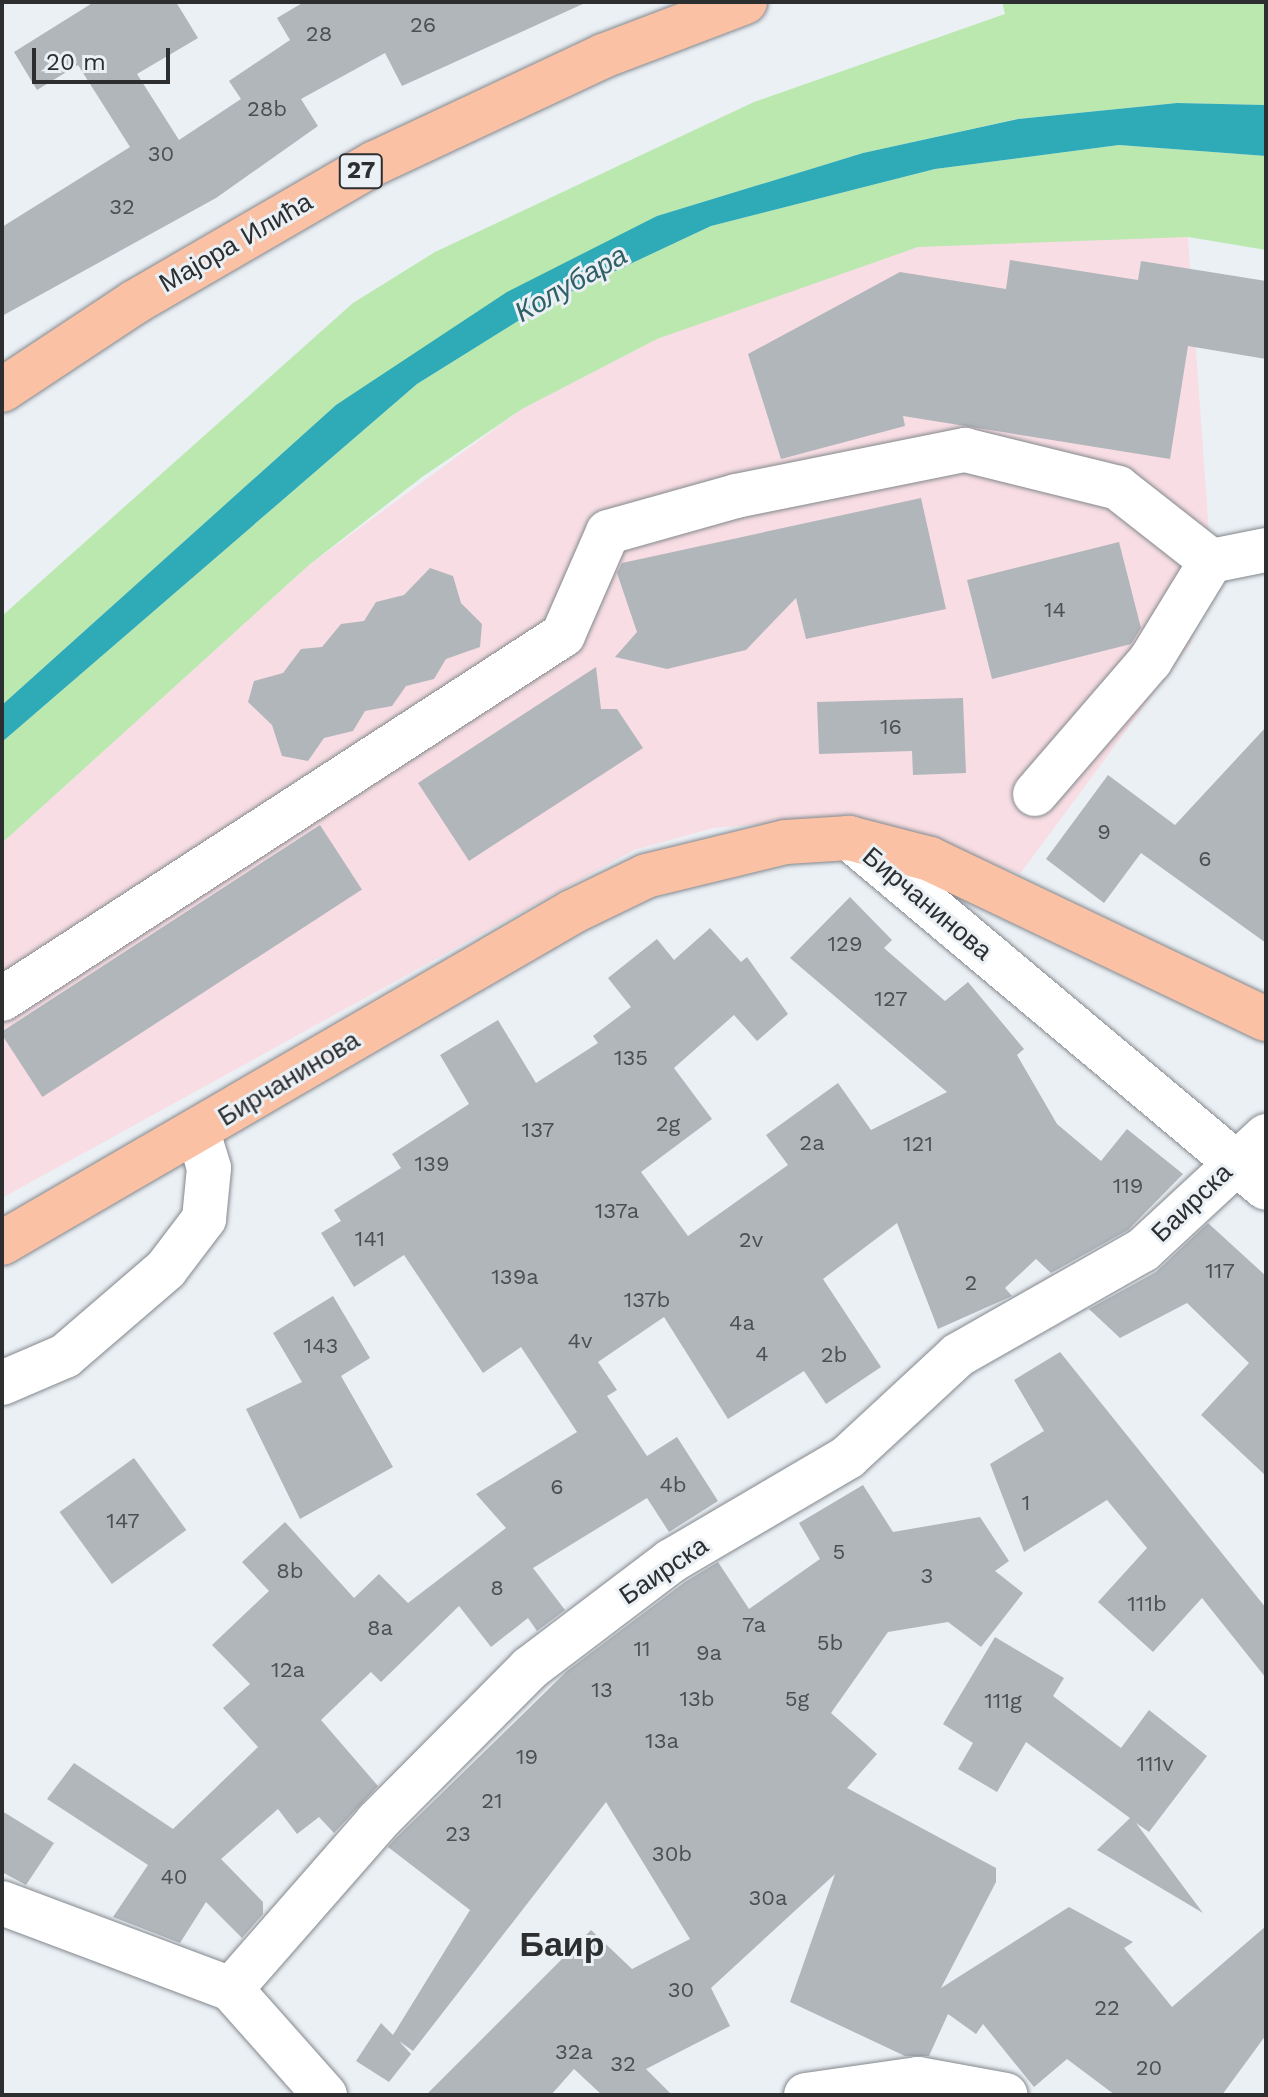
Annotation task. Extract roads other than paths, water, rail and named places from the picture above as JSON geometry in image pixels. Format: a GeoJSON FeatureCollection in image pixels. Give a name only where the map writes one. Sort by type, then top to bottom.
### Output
{"type":"FeatureCollection","features":[{"type":"Feature","properties":{"kind":"main road","name":"Мајора Илића"},"geometry":{"type":"LineString","coordinates":[[2,390],[135,302],[375,163],[603,56],[745,2]]}},
{"type":"Feature","properties":{"kind":"main road"},"geometry":{"type":"LineString","coordinates":[[849,838],[930,859],[1266,1019]]}},
{"type":"Feature","properties":{"kind":"main road","name":"Бирчанинова"},"geometry":{"type":"LineString","coordinates":[[2,1243],[198,1133],[572,912],[646,876],[786,842],[849,838]]}},
{"type":"Feature","properties":{"kind":"street"},"geometry":{"type":"LineString","coordinates":[[2,999],[563,635],[608,532],[736,496],[965,450],[1118,488],[1211,561]]}},
{"type":"Feature","properties":{"kind":"street"},"geometry":{"type":"LineString","coordinates":[[1035,794],[1150,661],[1211,561],[1266,550]]}},
{"type":"Feature","properties":{"kind":"street","name":"Бирчанинова"},"geometry":{"type":"LineString","coordinates":[[849,838],[1256,1162]]}},
{"type":"Feature","properties":{"kind":"street","name":"Бирчанинова"},"geometry":{"type":"LineString","coordinates":[[2,1383],[65,1356],[166,1269],[204,1219],[209,1168],[198,1133]]}},
{"type":"Feature","properties":{"kind":"street","name":"Баирска"},"geometry":{"type":"LineString","coordinates":[[231,1989],[377,1822],[530,1668],[671,1561],[848,1457],[958,1355],[1143,1250],[1256,1162]]}},
{"type":"Feature","properties":{"kind":"street"},"geometry":{"type":"LineString","coordinates":[[2,1903],[231,1989],[325,2095]]}},
{"type":"Feature","properties":{"kind":"street"},"geometry":{"type":"LineString","coordinates":[[806,2095],[918,2079],[1006,2095]]}},
{"type":"Feature","properties":{"kind":"water","name":"Колубара"},"geometry":{"type":"Polygon","coordinates":[[[1177,103],[1266,105],[1266,156],[1119,145],[935,169],[711,226],[547,303],[417,384],[2,742],[2,705],[336,405],[507,292],[657,216],[863,153],[1018,119],[1177,103]]]}},
{"type":"Feature","properties":{"kind":"district","name":"Баир"},"geometry":{"type":"Point","coordinates":[562,1945]}}]}
